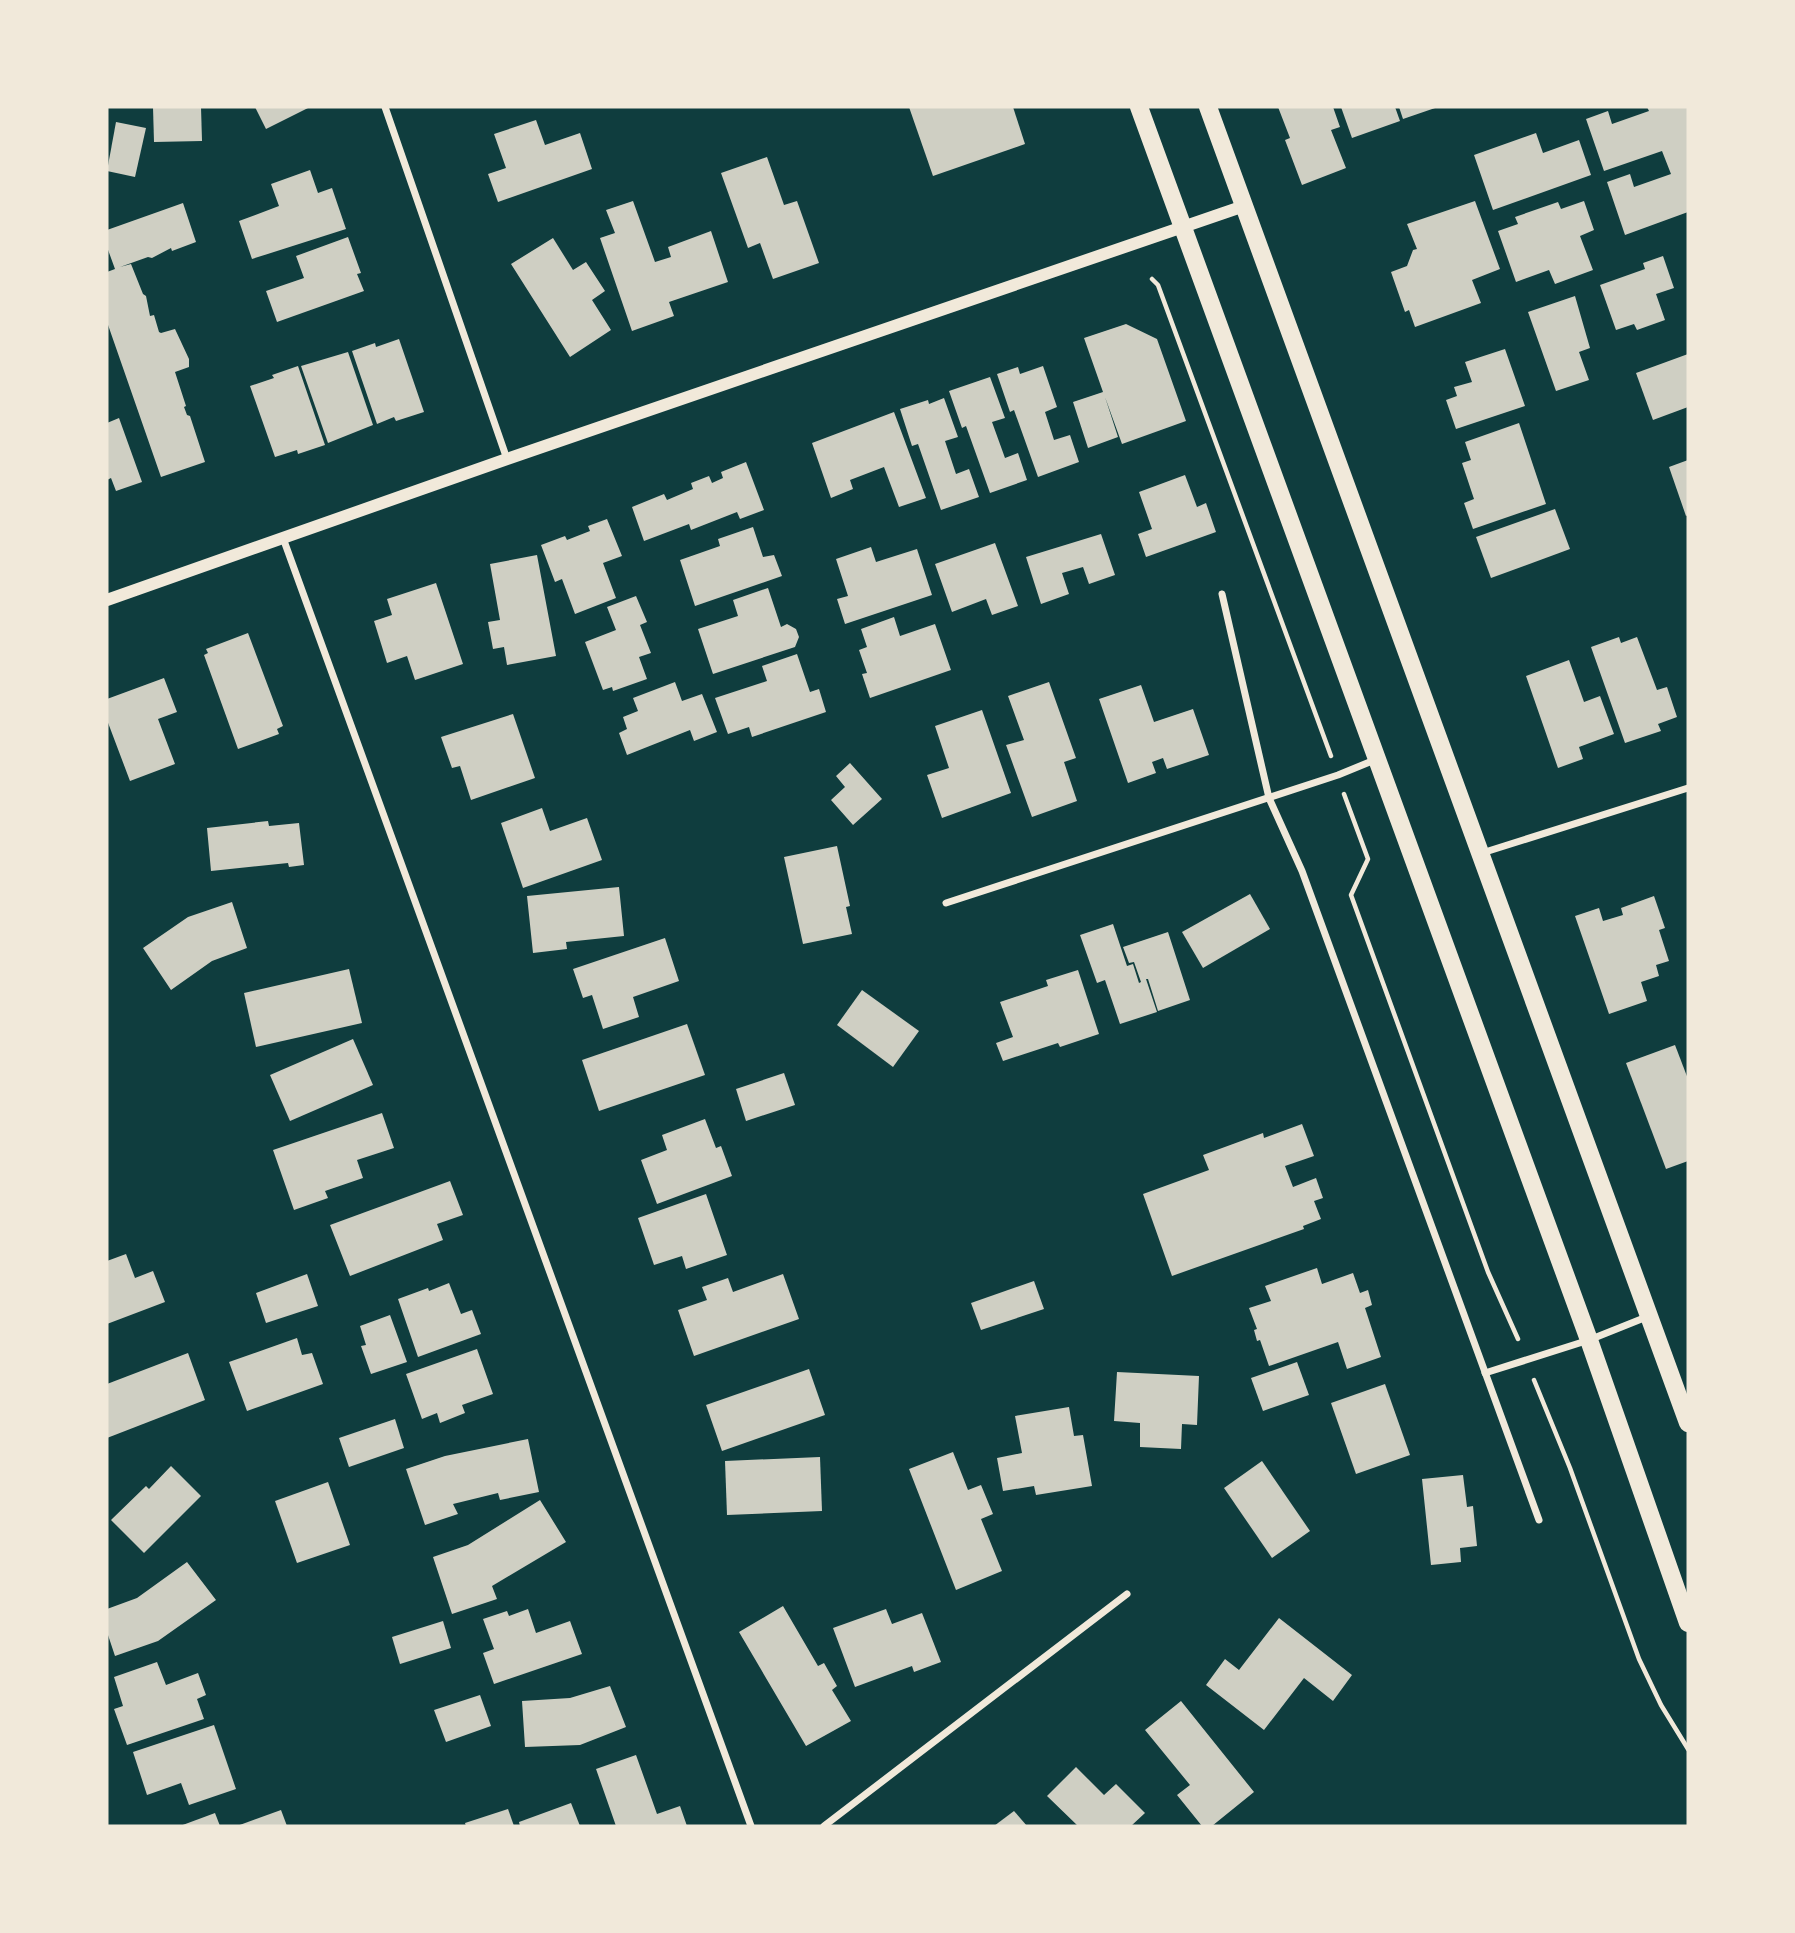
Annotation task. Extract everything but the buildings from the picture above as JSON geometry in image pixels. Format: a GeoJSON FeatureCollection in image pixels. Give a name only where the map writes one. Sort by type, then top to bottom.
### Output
{"type":"FeatureCollection","features":[{"type":"Feature","properties":{"kind":"main road"},"geometry":{"type":"LineString","coordinates":[[1139,107],[1589,1340],[1688,1623]]}},
{"type":"Feature","properties":{"kind":"main road"},"geometry":{"type":"LineString","coordinates":[[1208,107],[1688,1423]]}},
{"type":"Feature","properties":{"kind":"street"},"geometry":{"type":"LineString","coordinates":[[385,107],[507,459]]}},
{"type":"Feature","properties":{"kind":"street"},"geometry":{"type":"LineString","coordinates":[[107,600],[507,459],[1244,206]]}},
{"type":"Feature","properties":{"kind":"street"},"geometry":{"type":"LineString","coordinates":[[283,538],[751,1826]]}},
{"type":"Feature","properties":{"kind":"street"},"geometry":{"type":"LineString","coordinates":[[1222,594],[1269,798],[1302,871],[1539,1521]]}},
{"type":"Feature","properties":{"kind":"street"},"geometry":{"type":"LineString","coordinates":[[946,903],[1338,775],[1377,759]]}},
{"type":"Feature","properties":{"kind":"street"},"geometry":{"type":"LineString","coordinates":[[1482,853],[1688,788]]}},
{"type":"Feature","properties":{"kind":"street"},"geometry":{"type":"LineString","coordinates":[[1485,1373],[1589,1340],[1651,1316]]}},
{"type":"Feature","properties":{"kind":"street"},"geometry":{"type":"LineString","coordinates":[[824,1826],[1127,1594]]}},
{"type":"Feature","properties":{"kind":"path"},"geometry":{"type":"LineString","coordinates":[[1152,279],[1158,285],[1368,859],[1351,895],[1488,1272],[1570,1468],[1639,1660],[1661,1705],[1688,1749]]}}]}
